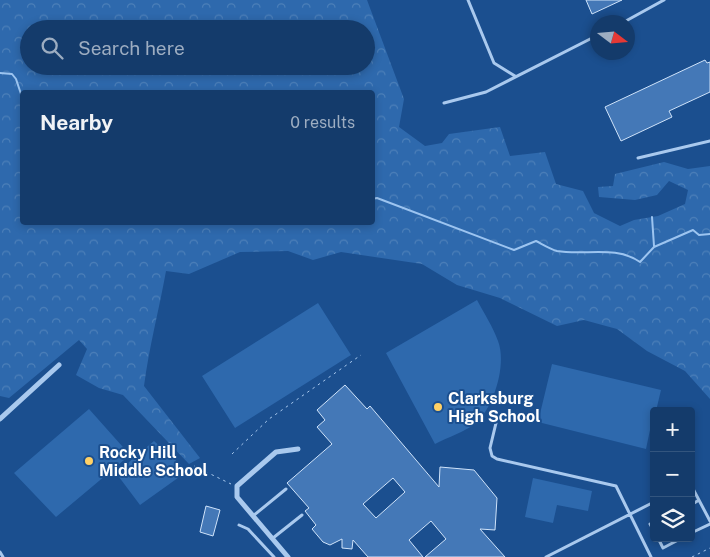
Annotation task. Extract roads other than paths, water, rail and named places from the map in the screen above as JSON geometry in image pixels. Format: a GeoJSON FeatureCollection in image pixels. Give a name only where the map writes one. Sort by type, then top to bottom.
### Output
{"type":"FeatureCollection","features":[{"type":"Feature","properties":{"kind":"street"},"geometry":{"type":"LineString","coordinates":[[0,419],[59,365]]}},
{"type":"Feature","properties":{"kind":"street"},"geometry":{"type":"LineString","coordinates":[[288,557],[237,497],[237,486],[276,452],[298,449]]}},
{"type":"Feature","properties":{"kind":"lane"},"geometry":{"type":"LineString","coordinates":[[468,0],[494,63],[515,76]]}},
{"type":"Feature","properties":{"kind":"lane"},"geometry":{"type":"LineString","coordinates":[[635,16],[664,0]]}},
{"type":"Feature","properties":{"kind":"lane"},"geometry":{"type":"LineString","coordinates":[[444,103],[486,92],[590,39]]}},
{"type":"Feature","properties":{"kind":"lane"},"geometry":{"type":"LineString","coordinates":[[638,158],[710,141]]}},
{"type":"Feature","properties":{"kind":"lane"},"geometry":{"type":"LineString","coordinates":[[496,423],[490,448],[492,456],[612,484],[618,491],[651,557]]}},
{"type":"Feature","properties":{"kind":"lane"},"geometry":{"type":"LineString","coordinates":[[253,516],[286,489]]}},
{"type":"Feature","properties":{"kind":"lane"},"geometry":{"type":"LineString","coordinates":[[695,492],[710,522],[695,531]]}},
{"type":"Feature","properties":{"kind":"lane"},"geometry":{"type":"LineString","coordinates":[[695,502],[699,500]]}},
{"type":"Feature","properties":{"kind":"lane"},"geometry":{"type":"LineString","coordinates":[[546,557],[650,504]]}},
{"type":"Feature","properties":{"kind":"lane"},"geometry":{"type":"LineString","coordinates":[[272,538],[302,515]]}},
{"type":"Feature","properties":{"kind":"lane"},"geometry":{"type":"LineString","coordinates":[[239,526],[248,529],[274,557]]}},
{"type":"Feature","properties":{"kind":"lane"},"geometry":{"type":"LineString","coordinates":[[660,542],[663,548],[674,542]]}},
{"type":"Feature","properties":{"kind":"lane"},"geometry":{"type":"LineString","coordinates":[[0,552],[3,557]]}},
{"type":"Feature","properties":{"kind":"waterway"},"geometry":{"type":"LineString","coordinates":[[0,73],[12,74],[20,91]]}},
{"type":"Feature","properties":{"kind":"waterway"},"geometry":{"type":"LineString","coordinates":[[375,198],[514,250],[536,241],[557,251],[610,252],[631,257],[640,262],[654,247],[693,230],[699,235],[710,234]]}},
{"type":"Feature","properties":{"kind":"waterway"},"geometry":{"type":"LineString","coordinates":[[652,217],[654,246]]}},
{"type":"Feature","properties":{"kind":"place","name":"Clarksburg High School"},"geometry":{"type":"Point","coordinates":[438,407]}},
{"type":"Feature","properties":{"kind":"place","name":"Rocky Hill Middle School"},"geometry":{"type":"Point","coordinates":[89,461]}}]}
